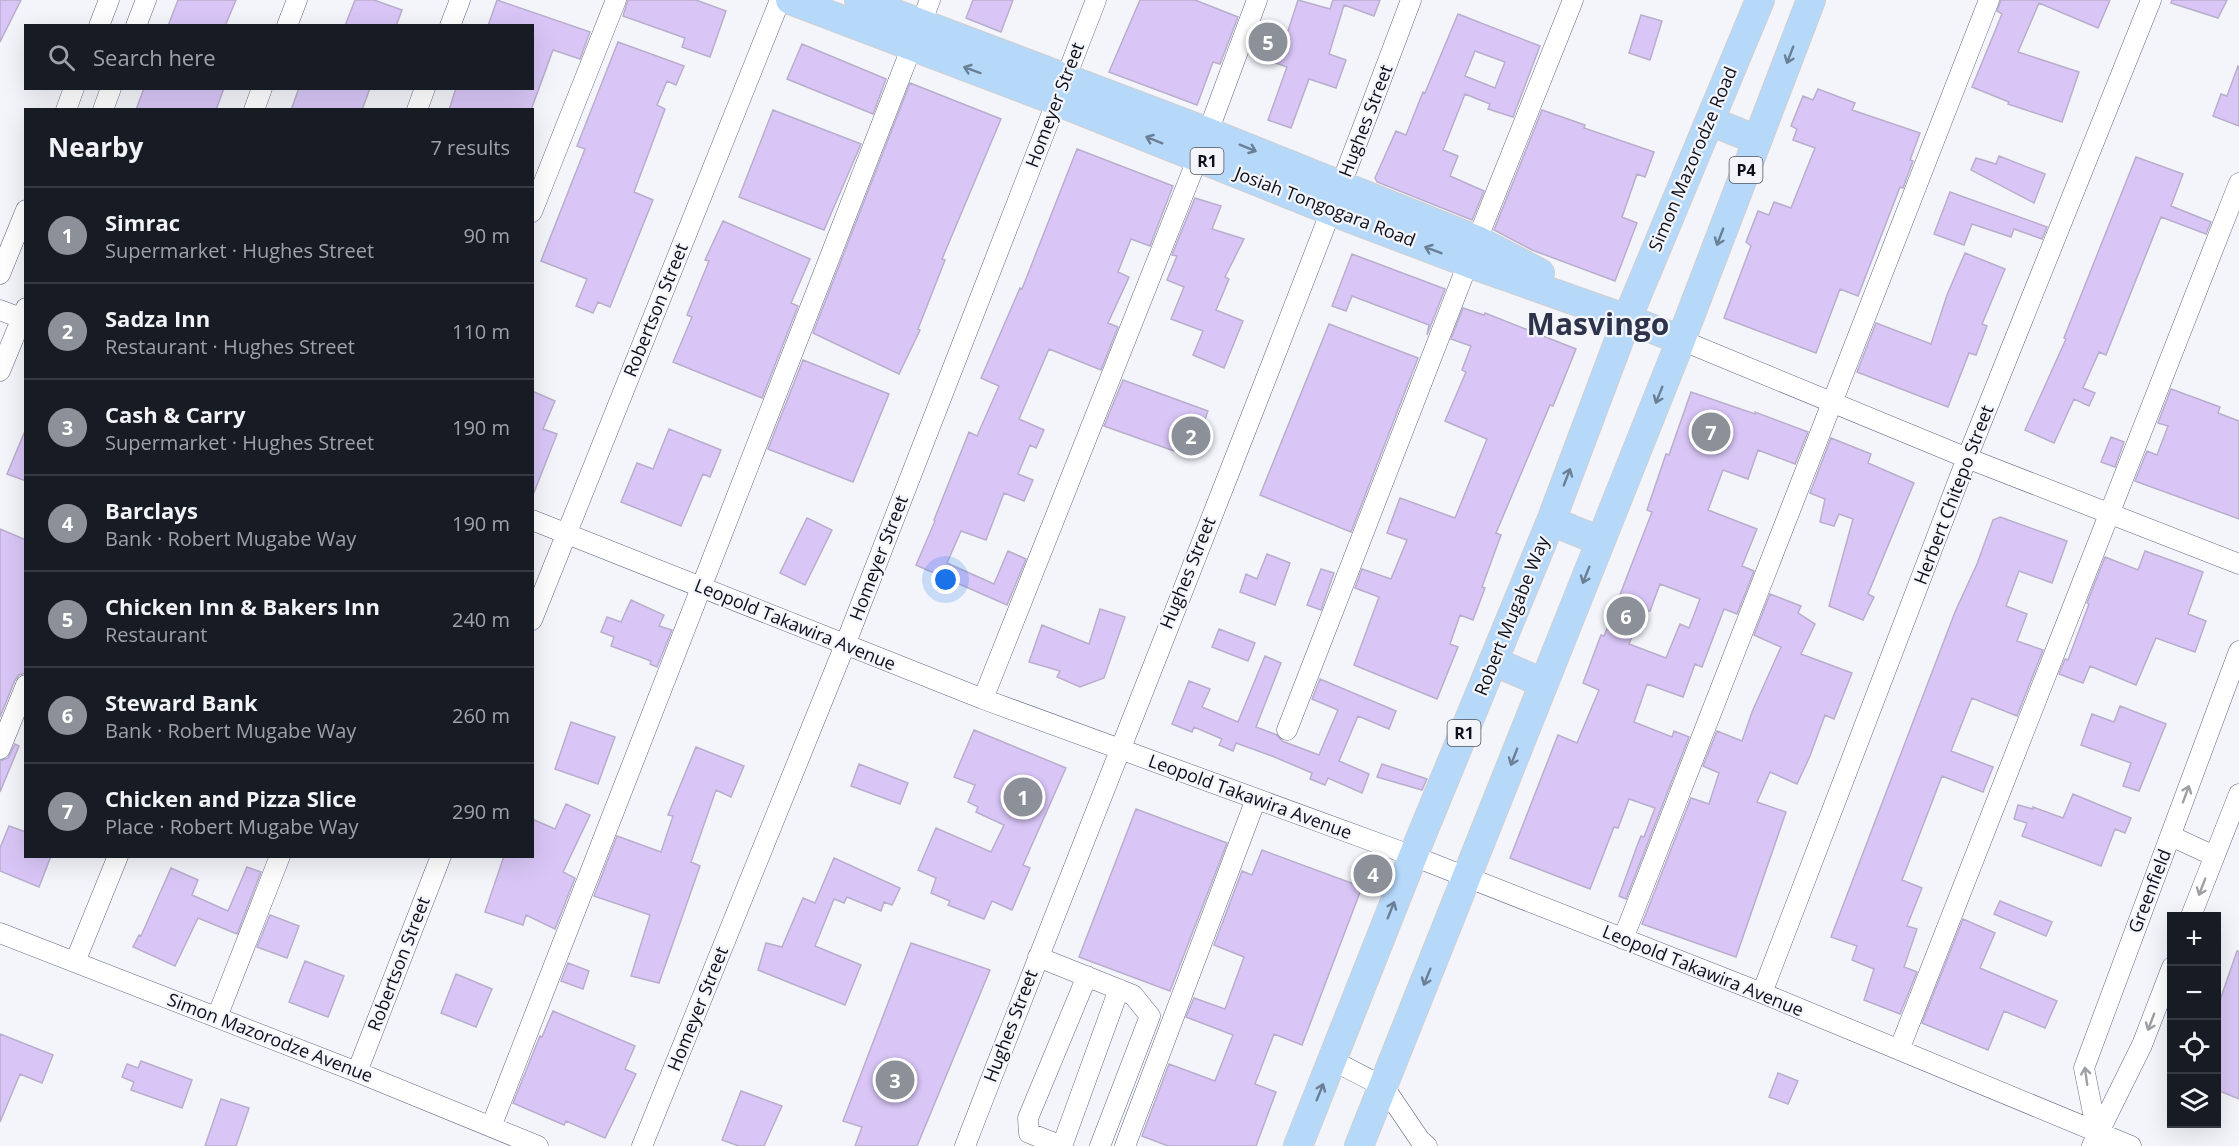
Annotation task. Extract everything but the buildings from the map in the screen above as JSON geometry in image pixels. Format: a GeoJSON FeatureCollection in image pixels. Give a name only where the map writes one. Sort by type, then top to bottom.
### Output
{"type":"FeatureCollection","features":[{"type":"Feature","properties":{"kind":"highway","name":"Josiah Tongogara Road"},"geometry":{"type":"LineString","coordinates":[[789,0],[920,23]]}},
{"type":"Feature","properties":{"kind":"highway","name":"Josiah Tongogara Road"},"geometry":{"type":"LineString","coordinates":[[860,0],[920,23],[1060,90],[1472,251],[1627,319],[1681,340]]}},
{"type":"Feature","properties":{"kind":"highway","name":"Simon Mazorodze Road"},"geometry":{"type":"LineString","coordinates":[[1627,319],[1760,0]]}},
{"type":"Feature","properties":{"kind":"highway","name":"P4"},"geometry":{"type":"LineString","coordinates":[[1681,340],[1811,0]]}},
{"type":"Feature","properties":{"kind":"highway","name":"Josiah Tongogara Road"},"geometry":{"type":"LineString","coordinates":[[1060,90],[1208,132],[1336,198]]}},
{"type":"Feature","properties":{"kind":"highway"},"geometry":{"type":"LineString","coordinates":[[1710,121],[1757,140]]}},
{"type":"Feature","properties":{"kind":"highway","name":"Robert Mugabe Way"},"geometry":{"type":"LineString","coordinates":[[1298,1146],[1413,856],[1551,521],[1627,319]]}},
{"type":"Feature","properties":{"kind":"highway"},"geometry":{"type":"LineString","coordinates":[[1359,1146],[1681,340]]}},
{"type":"Feature","properties":{"kind":"highway"},"geometry":{"type":"LineString","coordinates":[[1551,521],[1599,541]]}},
{"type":"Feature","properties":{"kind":"highway"},"geometry":{"type":"LineString","coordinates":[[1493,661],[1543,683]]}},
{"type":"Feature","properties":{"kind":"street"},"geometry":{"type":"LineString","coordinates":[[100,24],[109,0]]}},
{"type":"Feature","properties":{"kind":"street"},"geometry":{"type":"LineString","coordinates":[[137,24],[146,0]]}},
{"type":"Feature","properties":{"kind":"street"},"geometry":{"type":"LineString","coordinates":[[288,24],[297,0]]}},
{"type":"Feature","properties":{"kind":"street"},"geometry":{"type":"LineString","coordinates":[[451,24],[460,0]]}},
{"type":"Feature","properties":{"kind":"street"},"geometry":{"type":"LineString","coordinates":[[534,207],[616,0]]}},
{"type":"Feature","properties":{"kind":"street","name":"Robertson Street"},"geometry":{"type":"LineString","coordinates":[[534,615],[780,0]]}},
{"type":"Feature","properties":{"kind":"street","name":"Homeyer Street"},"geometry":{"type":"LineString","coordinates":[[642,1146],[845,645],[1096,0]]}},
{"type":"Feature","properties":{"kind":"street"},"geometry":{"type":"LineString","coordinates":[[982,699],[1208,132],[1257,0]]}},
{"type":"Feature","properties":{"kind":"street","name":"Hughes Street"},"geometry":{"type":"LineString","coordinates":[[965,1146],[1336,198],[1411,0]]}},
{"type":"Feature","properties":{"kind":"street"},"geometry":{"type":"LineString","coordinates":[[1287,730],[1472,251],[1573,0]]}},
{"type":"Feature","properties":{"kind":"street"},"geometry":{"type":"LineString","coordinates":[[1623,939],[1989,0]]}},
{"type":"Feature","properties":{"kind":"street","name":"Herbert Chitepo Street"},"geometry":{"type":"LineString","coordinates":[[1762,993],[1967,458],[2151,0]]}},
{"type":"Feature","properties":{"kind":"street"},"geometry":{"type":"LineString","coordinates":[[491,1127],[920,23]]}},
{"type":"Feature","properties":{"kind":"street"},"geometry":{"type":"LineString","coordinates":[[67,108],[73,90]]}},
{"type":"Feature","properties":{"kind":"street"},"geometry":{"type":"LineString","coordinates":[[104,108],[110,90]]}},
{"type":"Feature","properties":{"kind":"street"},"geometry":{"type":"LineString","coordinates":[[255,108],[261,90]]}},
{"type":"Feature","properties":{"kind":"street"},"geometry":{"type":"LineString","coordinates":[[418,108],[424,90]]}},
{"type":"Feature","properties":{"kind":"street"},"geometry":{"type":"LineString","coordinates":[[1899,1050],[2239,183]]}},
{"type":"Feature","properties":{"kind":"street"},"geometry":{"type":"LineString","coordinates":[[0,274],[24,215]]}},
{"type":"Feature","properties":{"kind":"street"},"geometry":{"type":"LineString","coordinates":[[0,310],[24,316],[0,371]]}},
{"type":"Feature","properties":{"kind":"street"},"geometry":{"type":"LineString","coordinates":[[1681,340],[1967,458],[2239,564]]}},
{"type":"Feature","properties":{"kind":"street","name":"Leopold Takawira Avenue"},"geometry":{"type":"LineString","coordinates":[[534,521],[982,699],[1413,856],[1762,993],[1899,1050],[2095,1139],[2131,1146]]}},
{"type":"Feature","properties":{"kind":"street","name":"Greenfield"},"geometry":{"type":"LineString","coordinates":[[2095,1139],[2084,1068],[2239,651]]}},
{"type":"Feature","properties":{"kind":"street"},"geometry":{"type":"LineString","coordinates":[[0,749],[24,690]]}},
{"type":"Feature","properties":{"kind":"street"},"geometry":{"type":"LineString","coordinates":[[2193,912],[2239,794]]}},
{"type":"Feature","properties":{"kind":"street"},"geometry":{"type":"LineString","coordinates":[[1125,1146],[1256,799]]}},
{"type":"Feature","properties":{"kind":"street"},"geometry":{"type":"LineString","coordinates":[[2171,836],[2214,856]]}},
{"type":"Feature","properties":{"kind":"street"},"geometry":{"type":"LineString","coordinates":[[75,962],[117,858]]}},
{"type":"Feature","properties":{"kind":"street"},"geometry":{"type":"LineString","coordinates":[[217,1017],[279,858]]}},
{"type":"Feature","properties":{"kind":"street","name":"Robertson Street"},"geometry":{"type":"LineString","coordinates":[[357,1072],[440,858]]}},
{"type":"Feature","properties":{"kind":"street","name":"Simon Mazorodze Avenue"},"geometry":{"type":"LineString","coordinates":[[0,933],[357,1072],[538,1146]]}},
{"type":"Feature","properties":{"kind":"street"},"geometry":{"type":"LineString","coordinates":[[1038,957],[1133,994],[1150,1016],[1100,1146]]}},
{"type":"Feature","properties":{"kind":"street"},"geometry":{"type":"LineString","coordinates":[[1087,976],[1028,1118],[1029,1133],[1062,1146],[1119,989]]}},
{"type":"Feature","properties":{"kind":"street"},"geometry":{"type":"LineString","coordinates":[[2095,1139],[2142,1045],[2167,981]]}},
{"type":"Feature","properties":{"kind":"street"},"geometry":{"type":"LineString","coordinates":[[1332,1060],[1384,1087],[1420,1140],[1427,1146]]}},
{"type":"Feature","properties":{"kind":"place","name":"Chicken Inn & Bakers Inn"},"geometry":{"type":"Point","coordinates":[1268,42]}},
{"type":"Feature","properties":{"kind":"place","name":"Chicken and Pizza Slice"},"geometry":{"type":"Point","coordinates":[1711,432]}},
{"type":"Feature","properties":{"kind":"place","name":"Sadza Inn"},"geometry":{"type":"Point","coordinates":[1191,436]}},
{"type":"Feature","properties":{"kind":"place","name":"Steward Bank"},"geometry":{"type":"Point","coordinates":[1626,616]}},
{"type":"Feature","properties":{"kind":"place","name":"Simrac"},"geometry":{"type":"Point","coordinates":[1023,797]}},
{"type":"Feature","properties":{"kind":"place","name":"Barclays"},"geometry":{"type":"Point","coordinates":[1373,874]}},
{"type":"Feature","properties":{"kind":"place","name":"Cash & Carry"},"geometry":{"type":"Point","coordinates":[895,1080]}},
{"type":"Feature","properties":{"kind":"district","name":"Masvingo"},"geometry":{"type":"Point","coordinates":[1598,325]}}]}
